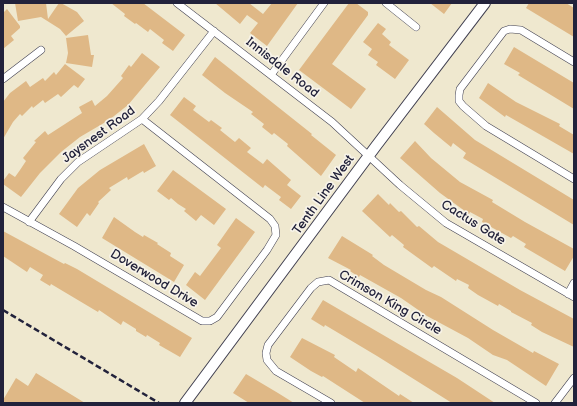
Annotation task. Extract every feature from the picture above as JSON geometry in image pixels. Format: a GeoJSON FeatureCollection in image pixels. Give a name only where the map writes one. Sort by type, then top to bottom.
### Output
{"type":"FeatureCollection","features":[{"type":"Feature","properties":{"kind":"street","name":"Innisdale Road"},"geometry":{"type":"LineString","coordinates":[[177,3],[332,122],[368,156]]}},
{"type":"Feature","properties":{"kind":"street"},"geometry":{"type":"LineString","coordinates":[[271,75],[324,3]]}},
{"type":"Feature","properties":{"kind":"street"},"geometry":{"type":"LineString","coordinates":[[386,3],[416,27]]}},
{"type":"Feature","properties":{"kind":"street","name":"Tenth Line West"},"geometry":{"type":"LineString","coordinates":[[185,403],[368,156],[485,3]]}},
{"type":"Feature","properties":{"kind":"street"},"geometry":{"type":"LineString","coordinates":[[574,62],[521,30],[510,29],[504,31],[460,89],[459,94],[459,101],[463,106],[486,126],[574,179]]}},
{"type":"Feature","properties":{"kind":"street","name":"Jaysnest Road"},"geometry":{"type":"LineString","coordinates":[[29,222],[60,179],[78,162],[142,119],[159,101],[214,31]]}},
{"type":"Feature","properties":{"kind":"street"},"geometry":{"type":"LineString","coordinates":[[3,79],[41,50]]}},
{"type":"Feature","properties":{"kind":"street","name":"Doverwood Drive"},"geometry":{"type":"LineString","coordinates":[[3,207],[74,246],[202,321],[210,321],[217,317],[267,250],[276,234],[275,226],[270,219],[142,119]]}},
{"type":"Feature","properties":{"kind":"street","name":"Cactus Gate"},"geometry":{"type":"LineString","coordinates":[[368,156],[446,223],[571,295]]}},
{"type":"Feature","properties":{"kind":"street","name":"Crimson King Circle"},"geometry":{"type":"LineString","coordinates":[[331,403],[276,371],[267,360],[266,353],[268,345],[310,288],[318,282],[329,280],[536,403]]}},
{"type":"Feature","properties":{"kind":"street"},"geometry":{"type":"LineString","coordinates":[[571,295],[574,283]]}},
{"type":"Feature","properties":{"kind":"street"},"geometry":{"type":"LineString","coordinates":[[555,403],[574,378]]}},
{"type":"Feature","properties":{"kind":"building"},"geometry":{"type":"Polygon","coordinates":[[[15,3],[46,3],[48,19],[59,3],[61,3],[77,12],[84,21],[66,36],[60,29],[41,17],[18,21],[15,3]]]}},
{"type":"Feature","properties":{"kind":"building"},"geometry":{"type":"Polygon","coordinates":[[[111,3],[143,3],[185,35],[173,51],[162,43],[164,40],[150,29],[148,32],[136,23],[135,24],[124,16],[125,14],[111,3]]]}},
{"type":"Feature","properties":{"kind":"building"},"geometry":{"type":"Polygon","coordinates":[[[215,3],[249,3],[263,14],[272,3],[298,3],[267,46],[250,33],[258,23],[247,15],[240,24],[215,3]]]}},
{"type":"Feature","properties":{"kind":"building"},"geometry":{"type":"Polygon","coordinates":[[[349,3],[356,3],[368,12],[368,15],[332,64],[366,89],[351,109],[299,70],[349,3]]]}},
{"type":"Feature","properties":{"kind":"building"},"geometry":{"type":"Polygon","coordinates":[[[430,3],[452,3],[444,14],[430,3]]]}},
{"type":"Feature","properties":{"kind":"building"},"geometry":{"type":"Polygon","coordinates":[[[529,3],[566,3],[574,8],[574,37],[526,8],[529,3]]]}},
{"type":"Feature","properties":{"kind":"building"},"geometry":{"type":"Polygon","coordinates":[[[7,9],[20,28],[11,36],[14,40],[3,49],[3,13],[7,9]]]}},
{"type":"Feature","properties":{"kind":"building"},"geometry":{"type":"Polygon","coordinates":[[[378,23],[386,29],[382,34],[391,42],[389,45],[409,60],[395,79],[376,65],[378,62],[368,55],[372,49],[363,42],[378,23]]]}},
{"type":"Feature","properties":{"kind":"building"},"geometry":{"type":"Polygon","coordinates":[[[88,35],[91,55],[94,55],[92,67],[66,63],[68,53],[66,38],[88,35]]]}},
{"type":"Feature","properties":{"kind":"building"},"geometry":{"type":"Polygon","coordinates":[[[514,47],[574,83],[574,109],[518,75],[520,73],[504,64],[514,47]]]}},
{"type":"Feature","properties":{"kind":"building"},"geometry":{"type":"Polygon","coordinates":[[[142,53],[160,67],[128,105],[109,120],[80,137],[61,152],[40,173],[21,197],[3,184],[3,181],[9,173],[15,177],[26,161],[23,158],[36,142],[34,141],[45,131],[48,135],[82,113],[79,107],[92,100],[95,106],[107,96],[123,78],[121,76],[129,65],[131,67],[142,53]]]}},
{"type":"Feature","properties":{"kind":"building"},"geometry":{"type":"Polygon","coordinates":[[[215,57],[312,134],[311,135],[336,155],[321,176],[287,146],[288,144],[274,133],[272,135],[262,127],[264,124],[251,114],[253,112],[202,75],[215,57]]]}},
{"type":"Feature","properties":{"kind":"building"},"geometry":{"type":"Polygon","coordinates":[[[65,64],[85,79],[78,88],[74,85],[61,97],[58,94],[45,103],[43,100],[33,108],[32,106],[22,116],[20,114],[13,122],[3,139],[3,102],[10,93],[26,81],[30,87],[43,78],[45,81],[54,72],[56,75],[65,64]]]}},
{"type":"Feature","properties":{"kind":"building"},"geometry":{"type":"Polygon","coordinates":[[[488,83],[516,102],[560,124],[559,126],[574,135],[574,154],[506,115],[505,117],[479,98],[488,83]]]}},
{"type":"Feature","properties":{"kind":"building"},"geometry":{"type":"Polygon","coordinates":[[[184,97],[196,106],[193,110],[209,122],[211,120],[222,128],[220,130],[235,142],[239,138],[251,148],[247,152],[263,164],[267,159],[291,180],[287,185],[301,196],[291,209],[279,200],[281,197],[265,185],[263,188],[170,115],[184,97]]]}},
{"type":"Feature","properties":{"kind":"building"},"geometry":{"type":"Polygon","coordinates":[[[437,107],[475,140],[574,200],[574,225],[463,158],[466,153],[453,143],[451,147],[424,124],[437,107]]]}},
{"type":"Feature","properties":{"kind":"building"},"geometry":{"type":"Polygon","coordinates":[[[415,141],[431,158],[460,182],[493,200],[492,202],[525,222],[574,249],[574,256],[565,271],[524,247],[526,244],[513,236],[511,238],[482,222],[483,219],[470,212],[469,214],[440,193],[400,158],[415,141]]]}},
{"type":"Feature","properties":{"kind":"building"},"geometry":{"type":"Polygon","coordinates":[[[144,144],[156,166],[144,173],[143,171],[128,180],[127,177],[109,188],[111,190],[98,202],[99,203],[90,216],[87,213],[77,227],[59,214],[78,188],[100,170],[144,144]]]}},
{"type":"Feature","properties":{"kind":"building"},"geometry":{"type":"Polygon","coordinates":[[[173,170],[226,209],[214,225],[201,215],[196,221],[184,211],[186,209],[171,198],[169,200],[157,191],[173,170]]]}},
{"type":"Feature","properties":{"kind":"building"},"geometry":{"type":"Polygon","coordinates":[[[378,194],[389,205],[390,203],[399,212],[401,211],[417,227],[419,226],[438,242],[520,290],[574,319],[574,347],[542,332],[531,325],[532,323],[499,304],[498,306],[478,295],[468,288],[469,285],[457,279],[456,281],[434,266],[432,268],[403,247],[404,245],[392,235],[390,237],[362,211],[378,194]]]}},
{"type":"Feature","properties":{"kind":"building"},"geometry":{"type":"Polygon","coordinates":[[[114,217],[143,237],[144,235],[158,243],[157,244],[171,253],[170,256],[184,265],[174,282],[102,238],[114,217]]]}},
{"type":"Feature","properties":{"kind":"building"},"geometry":{"type":"Polygon","coordinates":[[[236,218],[255,232],[205,300],[186,285],[195,272],[200,276],[221,248],[217,245],[236,218]]]}},
{"type":"Feature","properties":{"kind":"building"},"geometry":{"type":"Polygon","coordinates":[[[3,231],[64,264],[65,263],[77,269],[192,338],[180,357],[159,345],[160,343],[147,335],[146,337],[136,331],[136,329],[123,321],[121,325],[99,310],[98,312],[51,284],[50,286],[40,280],[43,275],[30,267],[27,272],[3,256],[3,231]]]}},
{"type":"Feature","properties":{"kind":"building"},"geometry":{"type":"Polygon","coordinates":[[[342,236],[373,255],[372,256],[384,265],[426,290],[441,297],[493,330],[533,353],[534,351],[559,364],[546,386],[507,360],[493,355],[468,338],[427,316],[401,298],[360,275],[359,277],[350,271],[351,270],[328,258],[342,236]]]}},
{"type":"Feature","properties":{"kind":"building"},"geometry":{"type":"Polygon","coordinates":[[[323,300],[457,378],[495,403],[452,403],[325,325],[324,327],[311,319],[323,300]]]}},
{"type":"Feature","properties":{"kind":"building"},"geometry":{"type":"Polygon","coordinates":[[[302,338],[335,355],[334,357],[356,372],[358,368],[399,396],[400,394],[414,403],[365,403],[290,357],[302,338]]]}},
{"type":"Feature","properties":{"kind":"building"},"geometry":{"type":"Polygon","coordinates":[[[36,373],[85,403],[3,403],[3,400],[16,378],[28,386],[36,373]]]}},
{"type":"Feature","properties":{"kind":"building"},"geometry":{"type":"Polygon","coordinates":[[[246,374],[294,403],[249,403],[233,393],[246,374]]]}},
{"type":"Feature","properties":{"kind":"railway"},"geometry":{"type":"LineString","coordinates":[[3,310],[159,403]]}}]}
